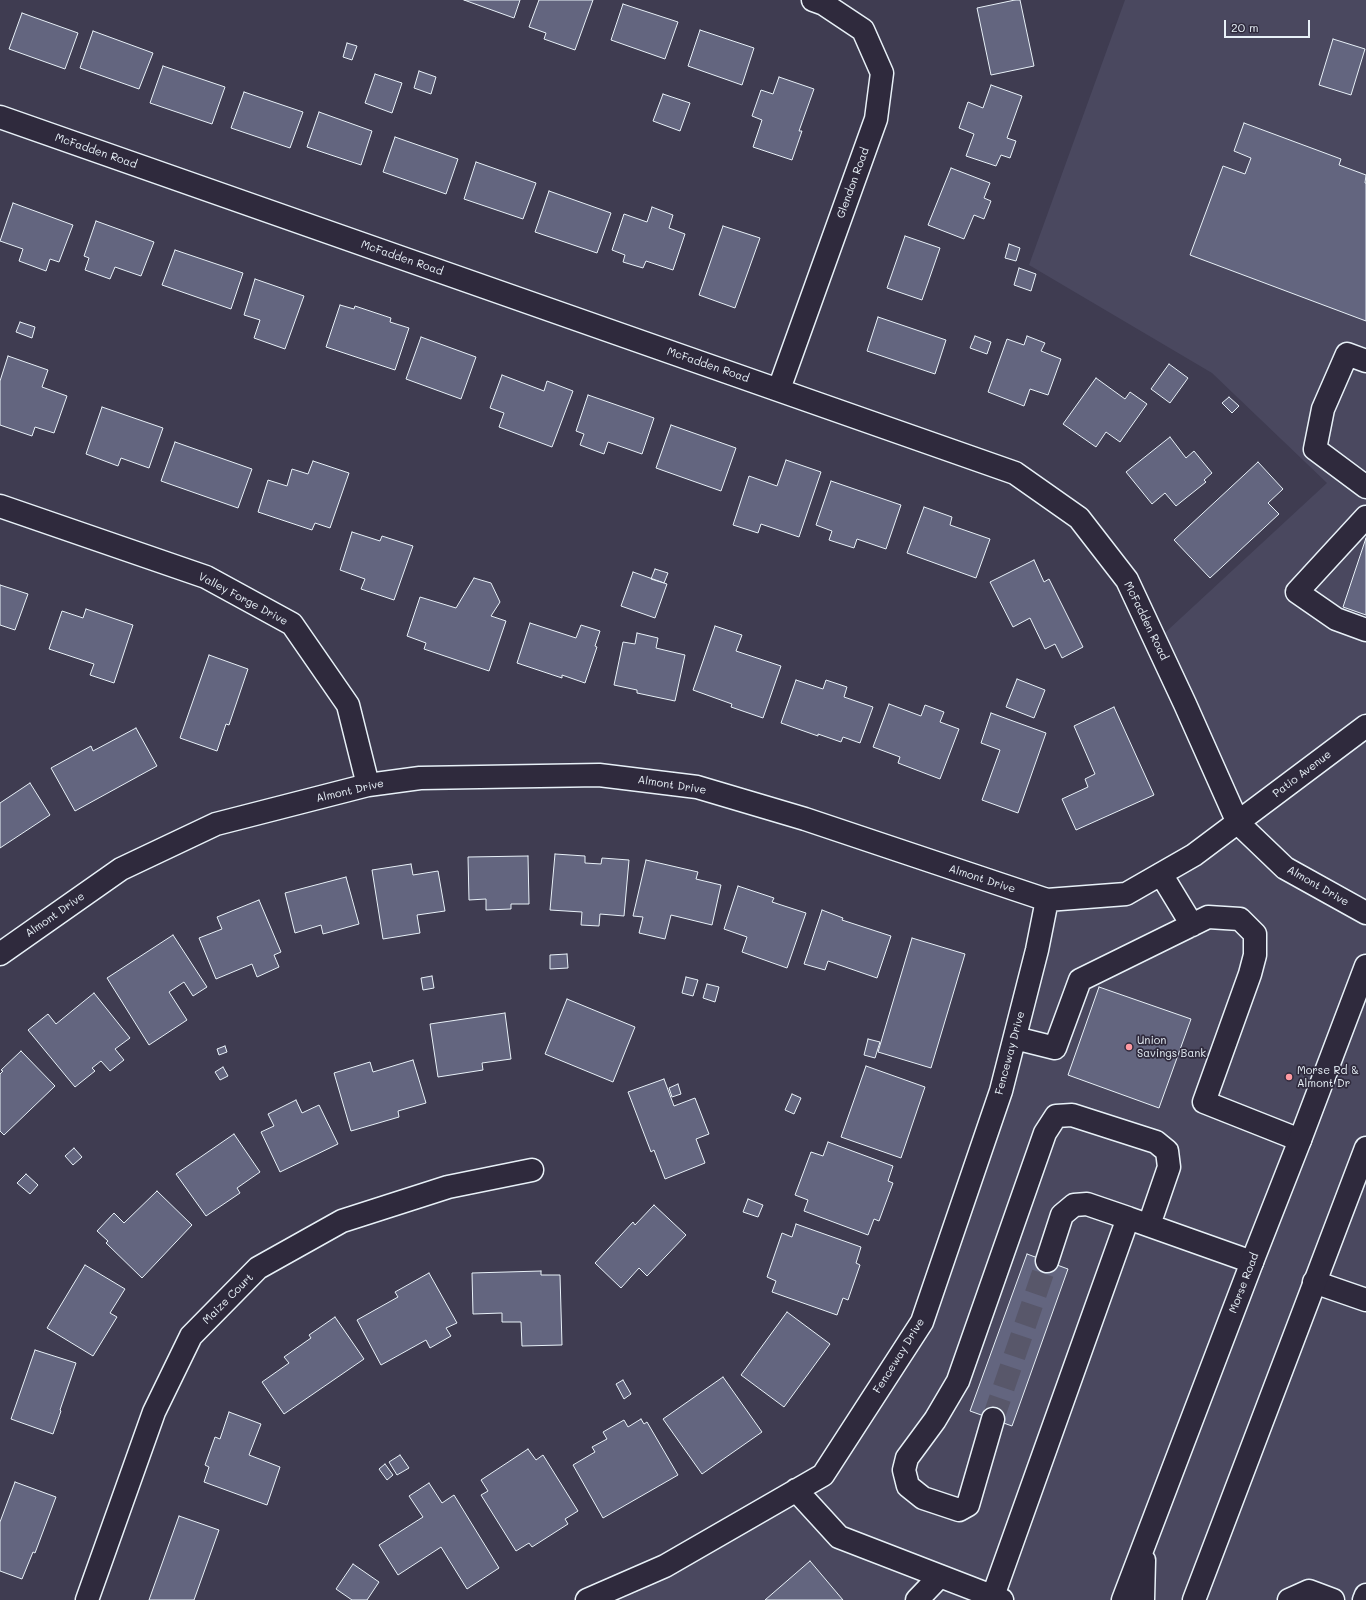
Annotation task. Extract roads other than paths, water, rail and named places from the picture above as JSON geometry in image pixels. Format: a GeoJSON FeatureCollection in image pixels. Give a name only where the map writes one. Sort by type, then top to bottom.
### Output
{"type":"FeatureCollection","features":[{"type":"Feature","properties":{"kind":"street","name":"Glendon Road"},"geometry":{"type":"LineString","coordinates":[[779,389],[876,119],[882,73],[863,30],[824,4],[813,0]]}},
{"type":"Feature","properties":{"kind":"street","name":"McFadden Road"},"geometry":{"type":"LineString","coordinates":[[0,118],[779,389],[1015,473],[1079,518],[1127,580],[1238,823]]}},
{"type":"Feature","properties":{"kind":"street"},"geometry":{"type":"LineString","coordinates":[[1366,361],[1347,354],[1322,409],[1315,450],[1366,487]]}},
{"type":"Feature","properties":{"kind":"street","name":"Valley Forge Drive"},"geometry":{"type":"LineString","coordinates":[[0,506],[206,577],[292,624],[348,705],[368,785]]}},
{"type":"Feature","properties":{"kind":"street"},"geometry":{"type":"LineString","coordinates":[[1366,517],[1296,592],[1336,619],[1366,630]]}},
{"type":"Feature","properties":{"kind":"street","name":"Patio Avenue"},"geometry":{"type":"LineString","coordinates":[[1238,823],[1366,726]]}},
{"type":"Feature","properties":{"kind":"street","name":"Almont Drive"},"geometry":{"type":"LineString","coordinates":[[0,954],[121,869],[216,824],[368,785],[420,778],[599,775],[697,787],[805,819],[1047,900],[1126,894],[1194,855],[1238,823],[1285,868],[1366,913]]}},
{"type":"Feature","properties":{"kind":"street"},"geometry":{"type":"LineString","coordinates":[[1161,874],[1192,925]]}},
{"type":"Feature","properties":{"kind":"street","name":"Fenceway Drive"},"geometry":{"type":"LineString","coordinates":[[587,1600],[665,1566],[823,1475],[922,1322],[1001,1091],[1037,950],[1047,900]]}},
{"type":"Feature","properties":{"kind":"street"},"geometry":{"type":"LineString","coordinates":[[1015,1038],[1054,1048],[1080,980],[1208,918],[1240,920],[1255,934],[1255,955],[1250,974],[1204,1102],[1300,1140]]}},
{"type":"Feature","properties":{"kind":"street","name":"Morse Road"},"geometry":{"type":"LineString","coordinates":[[1123,1600],[1366,966]]}},
{"type":"Feature","properties":{"kind":"street"},"geometry":{"type":"LineString","coordinates":[[993,1420],[968,1505],[959,1510],[923,1498],[908,1486],[904,1470],[907,1458],[934,1420],[958,1381],[1045,1133],[1056,1116],[1072,1115],[1156,1142],[1167,1151],[1169,1167],[1149,1225]]}},
{"type":"Feature","properties":{"kind":"street"},"geometry":{"type":"LineString","coordinates":[[1194,1600],[1366,1148]]}},
{"type":"Feature","properties":{"kind":"street","name":"Maize Court"},"geometry":{"type":"LineString","coordinates":[[87,1600],[154,1412],[191,1336],[258,1268],[342,1220],[448,1188],[532,1170]]}},
{"type":"Feature","properties":{"kind":"street"},"geometry":{"type":"LineString","coordinates":[[1047,1261],[1062,1215],[1074,1205],[1087,1204],[1252,1262]]}},
{"type":"Feature","properties":{"kind":"street"},"geometry":{"type":"LineString","coordinates":[[796,1490],[838,1537],[998,1598],[1128,1218]]}},
{"type":"Feature","properties":{"kind":"street"},"geometry":{"type":"LineString","coordinates":[[1314,1282],[1366,1300]]}},
{"type":"Feature","properties":{"kind":"street"},"geometry":{"type":"LineString","coordinates":[[1143,1600],[1144,1545]]}},
{"type":"Feature","properties":{"kind":"street"},"geometry":{"type":"LineString","coordinates":[[917,1600],[940,1576]]}},
{"type":"Feature","properties":{"kind":"street"},"geometry":{"type":"LineString","coordinates":[[1289,1600],[1309,1591],[1332,1600]]}},
{"type":"Feature","properties":{"kind":"street"},"geometry":{"type":"LineString","coordinates":[[1364,1600],[1366,1595]]}},
{"type":"Feature","properties":{"kind":"tunnel"},"geometry":{"type":"LineString","coordinates":[[993,1419],[1047,1261]]}},
{"type":"Feature","properties":{"kind":"place","name":"Union Savings Bank"},"geometry":{"type":"Point","coordinates":[1129,1047]}},
{"type":"Feature","properties":{"kind":"place","name":"Morse Rd & Almont Dr"},"geometry":{"type":"Point","coordinates":[1289,1077]}}]}
